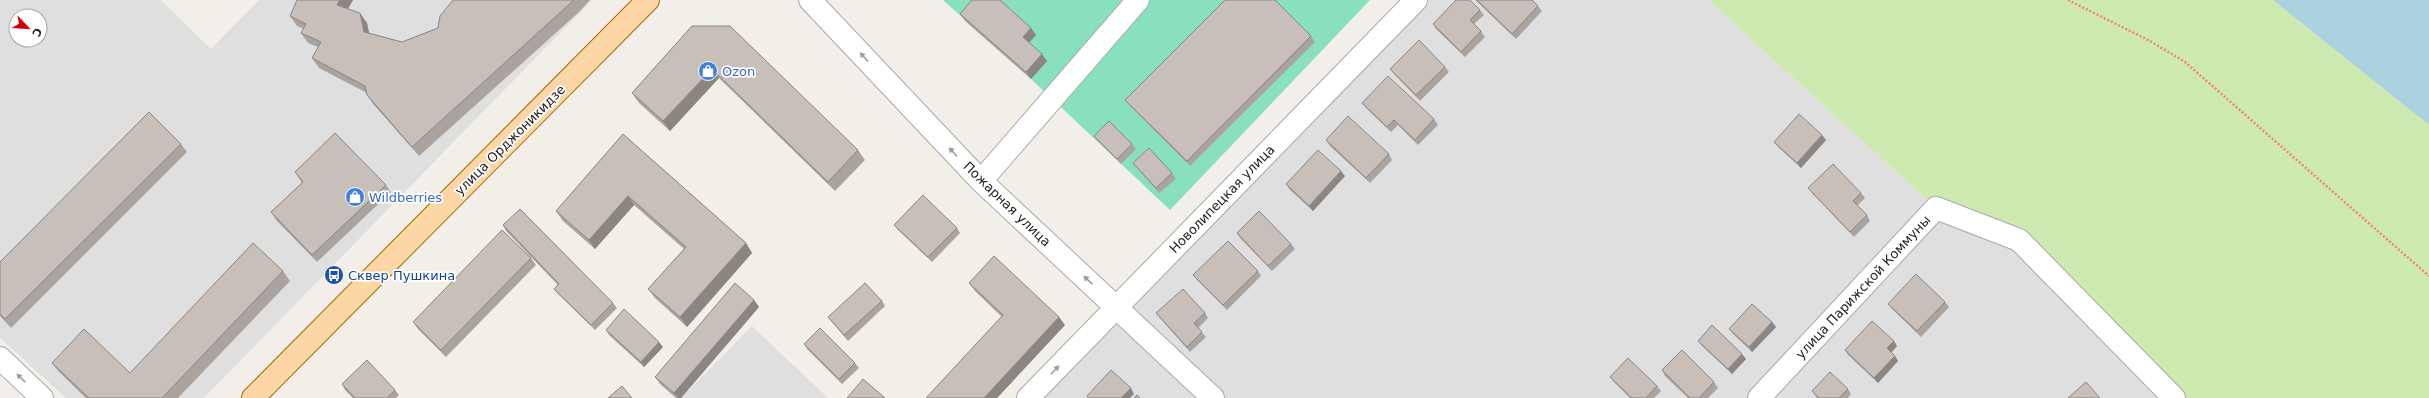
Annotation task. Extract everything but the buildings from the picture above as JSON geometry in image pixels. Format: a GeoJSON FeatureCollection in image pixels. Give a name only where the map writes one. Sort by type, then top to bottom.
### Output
{"type":"FeatureCollection","features":[{"type":"Feature","properties":{"kind":"main road","name":"улица Орджоникидзе"},"geometry":{"type":"LineString","coordinates":[[253,398],[648,0]]}},
{"type":"Feature","properties":{"kind":"street","name":"Пожарная улица"},"geometry":{"type":"LineString","coordinates":[[810,0],[981,181],[1213,398]]}},
{"type":"Feature","properties":{"kind":"street"},"geometry":{"type":"LineString","coordinates":[[981,181],[1138,0]]}},
{"type":"Feature","properties":{"kind":"street","name":"Новолипецкая улица"},"geometry":{"type":"LineString","coordinates":[[1028,398],[1416,0]]}},
{"type":"Feature","properties":{"kind":"street","name":"улица Парижской Коммуны"},"geometry":{"type":"LineString","coordinates":[[1760,398],[1936,208],[2019,240],[2174,398]]}},
{"type":"Feature","properties":{"kind":"street"},"geometry":{"type":"LineString","coordinates":[[0,358],[42,398]]}},
{"type":"Feature","properties":{"kind":"path"},"geometry":{"type":"LineString","coordinates":[[2068,0],[2150,41],[2185,62],[2429,276]]}},
{"type":"Feature","properties":{"kind":"shaded area"},"geometry":{"type":"Polygon","coordinates":[[[0,0],[161,0],[211,49],[259,0],[592,0],[204,398],[66,398],[0,338],[0,0]]]}},
{"type":"Feature","properties":{"kind":"shaded area"},"geometry":{"type":"Polygon","coordinates":[[[1416,0],[1708,0],[1936,208],[2019,240],[2174,398],[1028,398],[1416,0]]]}},
{"type":"Feature","properties":{"kind":"shaded area"},"geometry":{"type":"Polygon","coordinates":[[[752,326],[828,398],[681,398],[752,326]]]}},
{"type":"Feature","properties":{"kind":"green space"},"geometry":{"type":"Polygon","coordinates":[[[943,0],[1370,0],[1170,210],[1031,79],[943,0]]]}},
{"type":"Feature","properties":{"kind":"green space"},"geometry":{"type":"Polygon","coordinates":[[[1708,0],[2273,0],[2429,125],[2429,398],[2174,398],[2019,240],[1936,208],[1708,0]]]}},
{"type":"Feature","properties":{"kind":"water"},"geometry":{"type":"Polygon","coordinates":[[[2273,0],[2429,0],[2429,125],[2273,0]]]}},
{"type":"Feature","properties":{"kind":"place","name":"Ozon"},"geometry":{"type":"Point","coordinates":[708,71]}},
{"type":"Feature","properties":{"kind":"place","name":"Wildberries"},"geometry":{"type":"Point","coordinates":[355,197]}},
{"type":"Feature","properties":{"kind":"place","name":"Сквер Пушкина"},"geometry":{"type":"Point","coordinates":[334,275]}}]}
